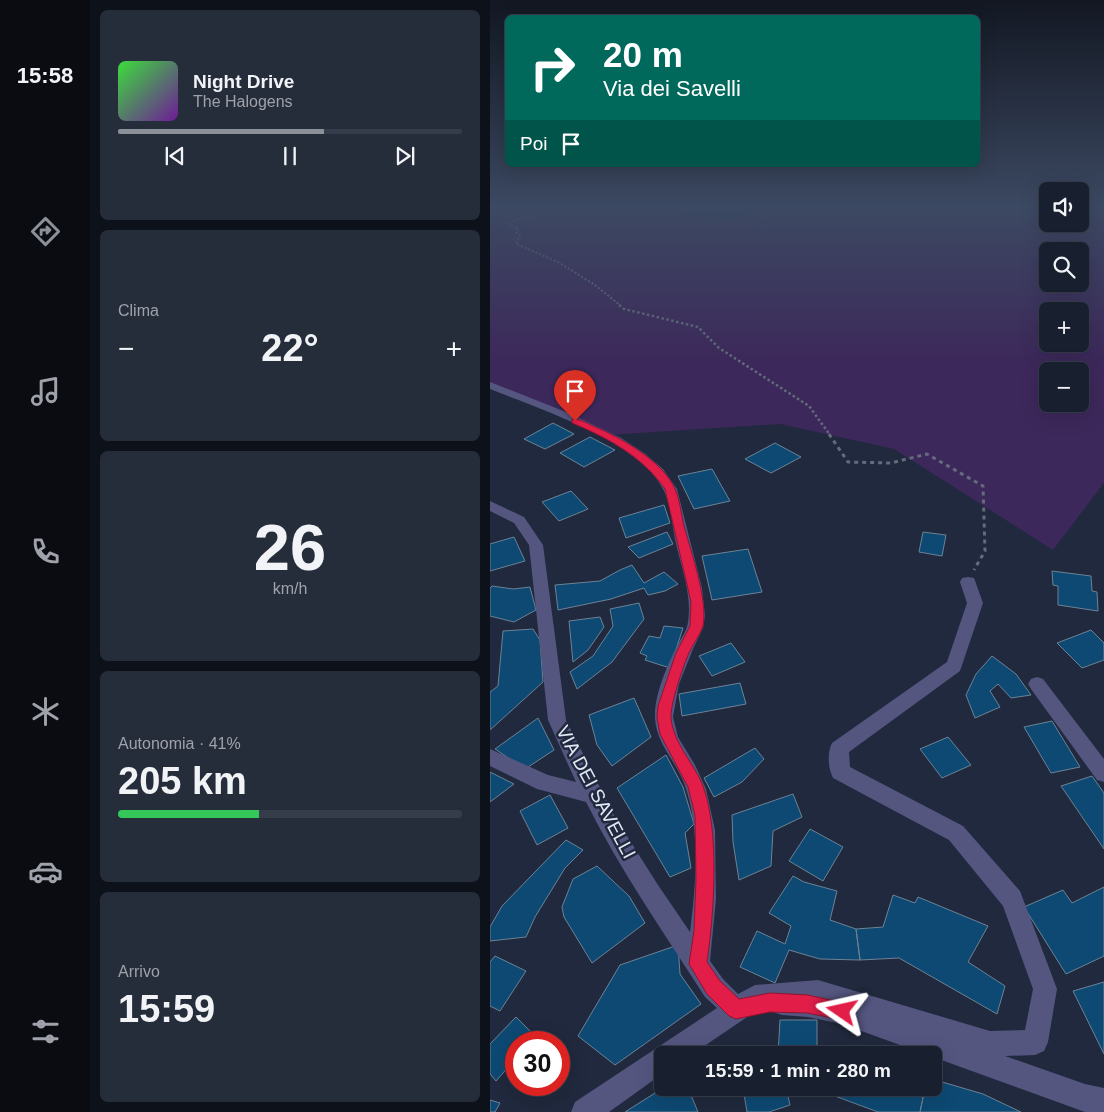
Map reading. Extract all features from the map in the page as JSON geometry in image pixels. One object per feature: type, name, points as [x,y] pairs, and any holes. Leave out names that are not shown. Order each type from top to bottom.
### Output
[{"type":"street","points":[[490,385],[608,435],[643,458],[658,472],[670,489],[697,602],[696,626],[682,653],[665,706],[664,717],[671,742],[695,786],[703,815],[705,880],[703,931],[698,964]]},
{"type":"street","name":"VIA DEI SAVELLI","points":[[490,505],[519,520],[536,545],[557,720],[593,795],[650,893],[714,988],[736,1009]]},
{"type":"street","points":[[681,1046],[755,997],[818,992],[990,1044],[1035,1042],[1044,989],[1012,899],[956,832],[840,772],[839,749],[954,666],[975,603],[968,582]]},
{"type":"street","points":[[1036,684],[1104,774]]},
{"type":"street","points":[[490,757],[544,783],[593,795]]},
{"type":"street","points":[[736,1009],[770,1002],[808,1004],[842,1011],[1085,1098],[1104,1102]]},
{"type":"street","points":[[585,1112],[654,1065]]},
{"type":"path","points":[[549,259],[558,262],[595,285],[624,309],[698,326],[719,348],[809,406],[848,462],[891,463],[927,454],[983,486],[985,551],[968,582]]},
{"type":"shaded area","points":[[490,259],[1039,259],[1039,292],[1089,292],[1089,259],[1104,259],[1104,483],[1053,550],[894,449],[780,424],[608,435],[490,385]]},
{"type":"building","points":[[553,423],[574,434],[545,449],[524,439]]},
{"type":"building","points":[[590,437],[615,450],[584,467],[560,453]]},
{"type":"building","points":[[775,443],[801,457],[771,473],[745,459]]},
{"type":"building","points":[[712,469],[730,501],[694,509],[678,476]]},
{"type":"building","points":[[571,491],[588,509],[559,521],[542,502]]},
{"type":"building","points":[[664,505],[670,523],[626,538],[619,518]]},
{"type":"building","points":[[667,532],[673,544],[639,558],[628,547]]},
{"type":"building","points":[[923,532],[946,535],[942,556],[919,552]]},
{"type":"building","points":[[514,537],[525,561],[490,571],[490,544]]},
{"type":"building","points":[[748,549],[762,592],[712,600],[702,556]]},
{"type":"building","points":[[632,565],[644,583],[664,572],[678,584],[665,591],[648,595],[644,588],[611,599],[558,610],[555,585],[600,581]]},
{"type":"building","points":[[1052,571],[1091,576],[1092,591],[1097,592],[1098,611],[1058,605],[1058,586],[1053,585]]},
{"type":"building","points":[[492,586],[513,589],[530,587],[536,610],[514,622],[490,616],[490,588]]},
{"type":"building","points":[[639,603],[644,619],[612,662],[577,689],[570,672],[593,656],[613,626],[610,609]]},
{"type":"building","points":[[600,617],[604,627],[588,650],[573,662],[569,621]]},
{"type":"building","points":[[664,626],[683,628],[670,668],[645,660],[647,656],[640,653],[649,636],[660,638]]},
{"type":"building","points":[[533,629],[540,640],[543,682],[490,730],[490,692],[498,686],[503,631]]},
{"type":"building","points":[[1091,630],[1104,643],[1104,660],[1082,668],[1057,643]]},
{"type":"building","points":[[731,643],[745,662],[712,676],[699,656]]},
{"type":"building","points":[[992,656],[1016,674],[1031,695],[1011,698],[998,684],[990,691],[1000,707],[975,718],[966,695],[976,674]]},
{"type":"building","points":[[740,683],[746,704],[682,716],[679,694]]},
{"type":"building","points":[[634,698],[651,737],[612,766],[597,745],[589,715]]},
{"type":"building","points":[[538,718],[554,750],[525,769],[495,749]]},
{"type":"building","points":[[1052,721],[1080,767],[1051,773],[1024,727]]},
{"type":"building","points":[[948,737],[971,765],[942,778],[920,749]]},
{"type":"building","points":[[755,748],[764,759],[742,782],[714,797],[704,778]]},
{"type":"building","points":[[666,755],[683,787],[694,824],[685,833],[691,868],[670,877],[617,788]]},
{"type":"building","points":[[490,772],[514,784],[490,802]]},
{"type":"building","points":[[1092,776],[1104,793],[1104,849],[1061,786]]},
{"type":"building","points":[[793,794],[802,817],[773,831],[771,866],[739,880],[733,842],[732,815]]},
{"type":"building","points":[[550,795],[568,828],[537,845],[520,811]]},
{"type":"building","points":[[810,829],[843,847],[823,881],[789,861]]},
{"type":"building","points":[[566,840],[583,850],[565,868],[535,917],[526,937],[490,941],[490,927],[502,906]]},
{"type":"building","points":[[597,866],[629,896],[645,923],[592,963],[564,917],[562,907],[573,879]]},
{"type":"building","points":[[793,876],[804,882],[837,891],[830,920],[856,929],[860,960],[820,959],[789,950],[775,983],[740,967],[757,931],[785,944],[791,926],[769,913]]},
{"type":"building","points":[[1104,887],[1104,956],[1066,974],[1024,907],[1063,890],[1072,903]]},
{"type":"building","points":[[893,895],[915,903],[918,897],[988,926],[968,962],[1005,986],[997,1014],[899,958],[860,960],[856,929],[883,927]]},
{"type":"building","points":[[678,945],[680,974],[701,1004],[615,1065],[578,1036],[620,965]]},
{"type":"building","points":[[495,956],[526,971],[500,1011],[490,1006],[490,962]]},
{"type":"building","points":[[1104,982],[1104,1054],[1073,991]]},
{"type":"building","points":[[516,1017],[530,1031],[505,1031],[505,1071],[496,1081],[490,1074],[490,1044]]},
{"type":"building","points":[[780,1020],[817,1020],[817,1046],[779,1046]]},
{"type":"building","points":[[942,1082],[983,1094],[1021,1112],[920,1112],[923,1096],[942,1096]]},
{"type":"building","points":[[654,1094],[654,1096],[691,1096],[698,1112],[625,1112]]},
{"type":"building","points":[[744,1096],[788,1096],[790,1105],[769,1112],[747,1112]]},
{"type":"building","points":[[835,1096],[923,1096],[920,1112],[878,1112]]},
{"type":"building","points":[[490,1100],[500,1103],[495,1112],[490,1112]]},
{"type":"route","points":[[575,421],[608,435],[643,458],[658,472],[670,489],[697,602],[696,626],[682,653],[665,706],[664,717],[667,734],[695,786],[703,815],[705,880],[703,931],[698,964],[714,988],[736,1009],[770,1002],[808,1004],[842,1011]]}]
